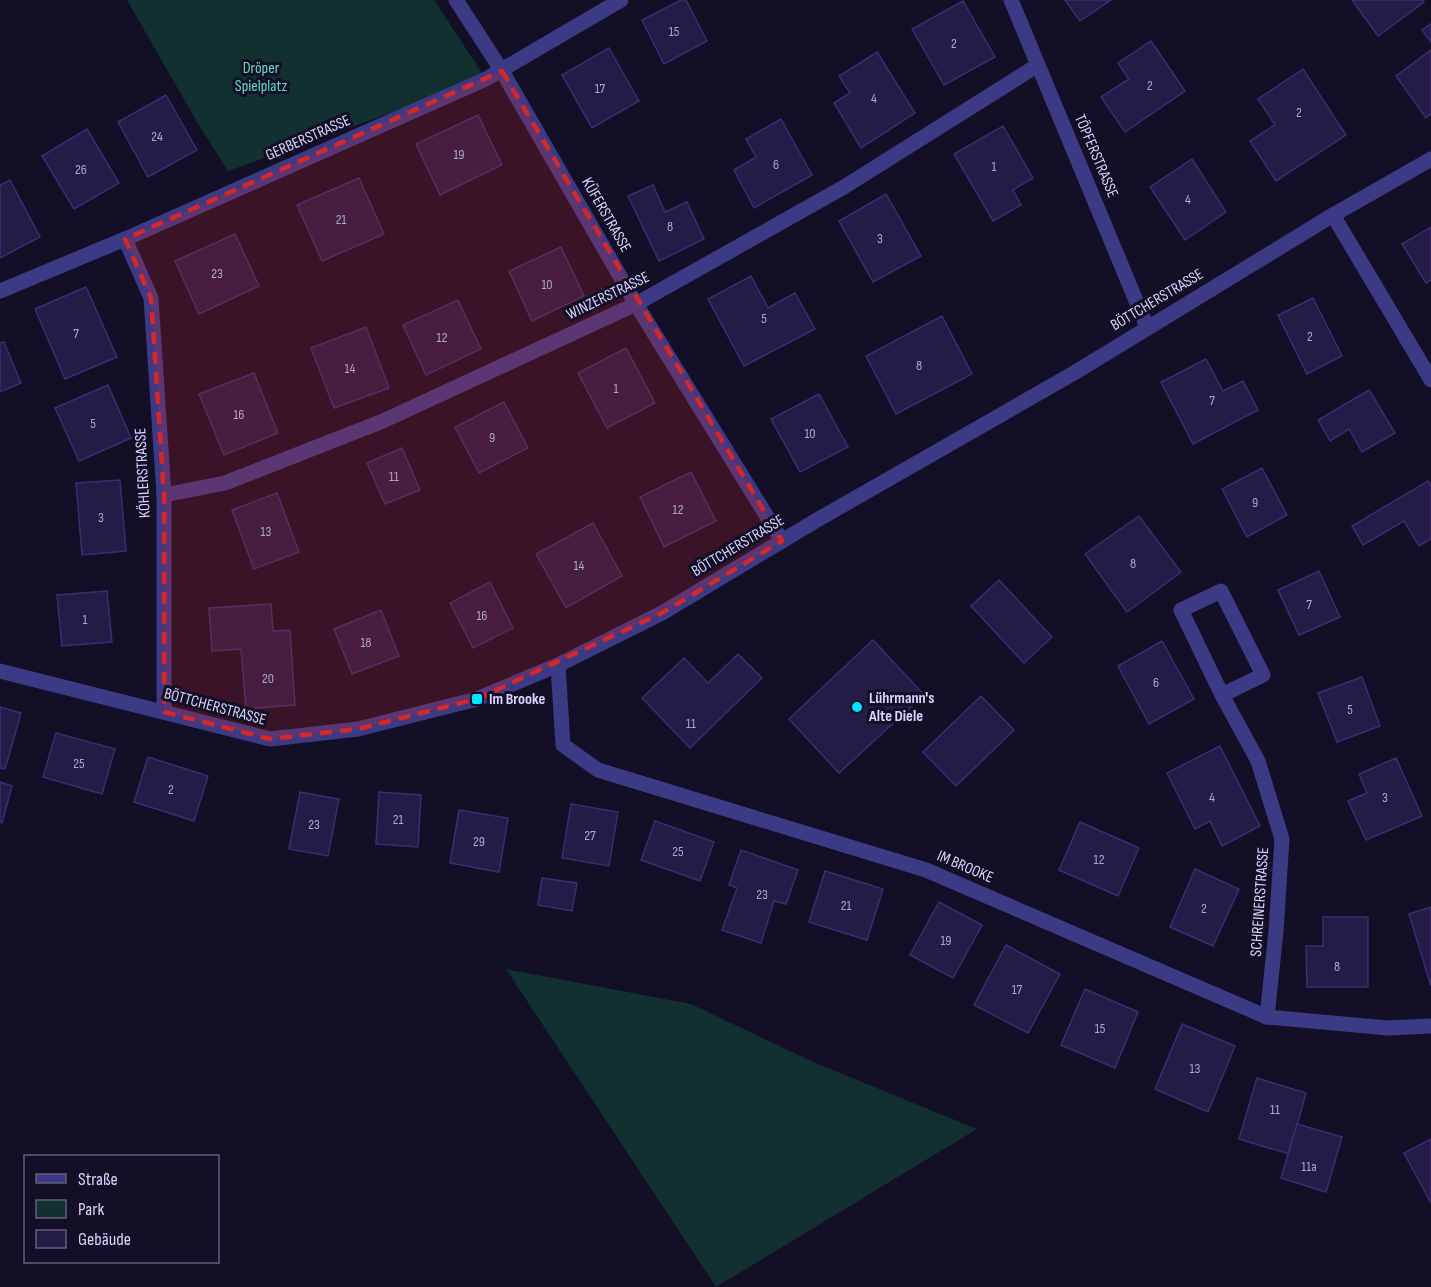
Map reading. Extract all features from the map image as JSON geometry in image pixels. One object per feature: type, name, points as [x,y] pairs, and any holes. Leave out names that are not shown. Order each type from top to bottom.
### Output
[{"type":"street","name":"KÜFERSTRASSE","points":[[456,0],[502,71],[636,304],[782,541]]},
{"type":"street","name":"GERBERSTRASSE","points":[[0,291],[125,239],[502,71],[621,0]]},
{"type":"street","name":"TÖPFERSTRASSE","points":[[1011,0],[1147,327]]},
{"type":"street","name":"WINZERSTRASSE","points":[[164,495],[225,483],[383,421],[636,304],[844,188],[1038,65]]},
{"type":"street","name":"BÖTTCHERSTRASSE","points":[[0,671],[270,739],[358,729],[477,699],[558,665],[662,613],[782,541],[1064,379],[1333,215],[1431,159]]},
{"type":"street","points":[[1333,215],[1431,380]]},
{"type":"street","name":"KÖHLERSTRASSE","points":[[125,239],[152,298],[164,495],[164,712]]},
{"type":"street","name":"SCHREINERSTRASSE","points":[[1222,695],[1263,675],[1221,591],[1181,610],[1222,695],[1258,760],[1282,839],[1267,1017]]},
{"type":"street","name":"IM BROOKE","points":[[558,665],[563,745],[598,770],[926,870],[1267,1017],[1388,1028],[1431,1026]]},
{"type":"highlighted area","points":[[502,71],[782,541],[662,613],[477,699],[358,729],[270,739],[164,712],[164,495],[151,298],[125,239]]},
{"type":"green space","name":"Dröper Spielplatz","points":[[127,0],[434,0],[486,79],[228,171],[194,117]]},
{"type":"green space","points":[[506,969],[691,1004],[813,1062],[977,1129],[716,1287]]},
{"type":"building","points":[[681,0],[686,0],[707,41],[664,64],[642,20]]},
{"type":"building","points":[[1065,0],[1111,0],[1080,21]]},
{"type":"building","points":[[1352,0],[1423,0],[1424,2],[1378,36]]},
{"type":"building","points":[[963,1],[995,57],[944,85],[912,29]]},
{"type":"building","points":[[1431,24],[1431,42],[1422,30]]},
{"type":"building","points":[[1151,41],[1185,91],[1125,132],[1101,97],[1129,79],[1118,63]]},
{"type":"building","points":[[609,48],[639,101],[592,128],[562,75]]},
{"type":"building","points":[[1431,50],[1431,114],[1426,118],[1396,76]]},
{"type":"building","points":[[877,52],[915,113],[861,148],[834,103],[850,93],[839,76]]},
{"type":"building","points":[[1303,69],[1346,135],[1276,181],[1250,141],[1275,125],[1258,99]]},
{"type":"building","points":[[166,95],[197,150],[148,177],[118,122]]},
{"type":"building","points":[[478,115],[502,165],[440,195],[416,144]]},
{"type":"building","points":[[781,119],[812,175],[754,208],[734,170],[756,157],[746,139]]},
{"type":"building","points":[[1003,126],[1033,178],[1013,190],[1021,205],[993,221],[954,154]]},
{"type":"building","points":[[87,129],[119,183],[74,209],[42,156]]},
{"type":"building","points":[[1192,159],[1226,212],[1185,240],[1150,187]]},
{"type":"building","points":[[359,178],[384,234],[322,261],[297,205]]},
{"type":"building","points":[[10,180],[40,237],[0,258],[0,185]]},
{"type":"building","points":[[653,185],[665,212],[687,202],[704,239],[659,261],[628,196]]},
{"type":"building","points":[[886,194],[921,256],[873,282],[839,221]]},
{"type":"building","points":[[1431,227],[1431,280],[1426,283],[1402,244]]},
{"type":"building","points":[[235,234],[259,286],[199,314],[175,261]]},
{"type":"building","points":[[561,247],[584,296],[532,321],[509,271]]},
{"type":"building","points":[[751,276],[768,308],[795,293],[815,329],[744,366],[708,299]]},
{"type":"building","points":[[86,287],[117,357],[65,379],[35,309]]},
{"type":"building","points":[[1313,298],[1342,356],[1307,374],[1278,315]]},
{"type":"building","points":[[458,300],[481,349],[426,375],[403,325]]},
{"type":"building","points":[[942,316],[972,374],[896,414],[866,356]]},
{"type":"building","points":[[366,327],[389,388],[334,408],[311,348]]},
{"type":"building","points":[[4,342],[21,383],[0,392],[0,343]]},
{"type":"building","points":[[626,348],[655,403],[607,428],[578,373]]},
{"type":"building","points":[[1206,359],[1223,391],[1243,381],[1258,410],[1193,444],[1161,382]]},
{"type":"building","points":[[254,373],[278,433],[224,455],[199,394]]},
{"type":"building","points":[[108,385],[131,438],[79,461],[55,408]]},
{"type":"building","points":[[1369,390],[1395,433],[1362,452],[1349,429],[1330,441],[1318,420]]},
{"type":"building","points":[[819,394],[848,447],[800,472],[771,419]]},
{"type":"building","points":[[504,402],[528,448],[479,473],[455,427]]},
{"type":"building","points":[[402,448],[420,490],[385,504],[367,463]]},
{"type":"building","points":[[1262,468],[1287,515],[1247,537],[1222,489]]},
{"type":"building","points":[[691,472],[716,521],[664,547],[640,497]]},
{"type":"building","points":[[120,480],[126,551],[82,555],[76,483]]},
{"type":"building","points":[[1428,481],[1431,486],[1431,539],[1419,546],[1404,521],[1363,545],[1352,526]]},
{"type":"building","points":[[277,493],[299,552],[254,569],[232,510]]},
{"type":"building","points":[[1139,516],[1181,572],[1127,612],[1085,554]]},
{"type":"building","points":[[593,523],[622,576],[566,608],[536,554]]},
{"type":"building","points":[[1319,571],[1340,617],[1299,635],[1278,590]]},
{"type":"building","points":[[999,580],[1052,637],[1024,663],[971,606]]},
{"type":"building","points":[[490,582],[513,628],[473,648],[450,603]]},
{"type":"building","points":[[107,591],[112,642],[62,646],[57,595]]},
{"type":"building","points":[[271,604],[273,631],[290,630],[295,705],[246,709],[241,649],[212,651],[209,608]]},
{"type":"building","points":[[381,610],[399,656],[352,674],[334,629]]},
{"type":"building","name":"Lührmann's Alte Diele","points":[[873,640],[924,695],[839,773],[789,719]]},
{"type":"building","points":[[1162,641],[1194,699],[1149,724],[1118,666]]},
{"type":"building","points":[[738,654],[762,678],[690,748],[642,698],[684,658],[708,683]]},
{"type":"building","points":[[1362,677],[1380,726],[1337,742],[1318,693]]},
{"type":"building","points":[[981,696],[1014,730],[956,786],[923,752]]},
{"type":"building","points":[[0,707],[21,713],[5,769],[0,768]]},
{"type":"building","points":[[56,733],[115,749],[102,794],[43,777]]},
{"type":"building","points":[[1220,746],[1260,826],[1222,846],[1210,821],[1195,829],[1167,773]]},
{"type":"building","points":[[148,757],[208,776],[194,821],[134,802]]},
{"type":"building","points":[[1396,758],[1422,816],[1366,840],[1348,801],[1367,793],[1359,774]]},
{"type":"building","points":[[0,782],[12,786],[2,823],[0,822]]},
{"type":"building","points":[[300,792],[339,799],[328,856],[289,849]]},
{"type":"building","points":[[379,792],[421,795],[418,847],[376,844]]},
{"type":"building","points":[[571,804],[618,812],[609,866],[562,858]]},
{"type":"building","points":[[459,810],[508,818],[499,872],[450,863]]},
{"type":"building","points":[[655,821],[714,842],[700,881],[641,860]]},
{"type":"building","points":[[1080,822],[1139,848],[1118,896],[1059,870]]},
{"type":"building","points":[[741,850],[798,870],[786,904],[774,901],[761,943],[722,930],[737,888],[729,885]]},
{"type":"building","points":[[1195,869],[1239,889],[1213,946],[1170,927]]},
{"type":"building","points":[[825,871],[883,889],[867,940],[809,922]]},
{"type":"building","points":[[542,878],[577,883],[572,911],[538,905]]},
{"type":"building","points":[[939,902],[982,925],[953,978],[910,955]]},
{"type":"building","points":[[1431,907],[1431,986],[1409,914]]},
{"type":"building","points":[[1323,917],[1368,917],[1368,987],[1307,987],[1306,946],[1323,946]]},
{"type":"building","points":[[1006,945],[1060,974],[1028,1033],[974,1005]]},
{"type":"building","points":[[1085,989],[1138,1012],[1115,1068],[1061,1045]]},
{"type":"building","points":[[1182,1024],[1235,1046],[1208,1112],[1155,1089]]},
{"type":"building","points":[[1257,1078],[1306,1093],[1289,1154],[1239,1139]]},
{"type":"building","points":[[1297,1124],[1342,1137],[1326,1192],[1281,1178]]},
{"type":"building","points":[[1431,1139],[1431,1203],[1404,1153]]},
{"type":"place","name":"Im Brooke","points":[[477,699]]},
{"type":"place","name":"Lührmann's Alte Diele","points":[[857,707]]}]
